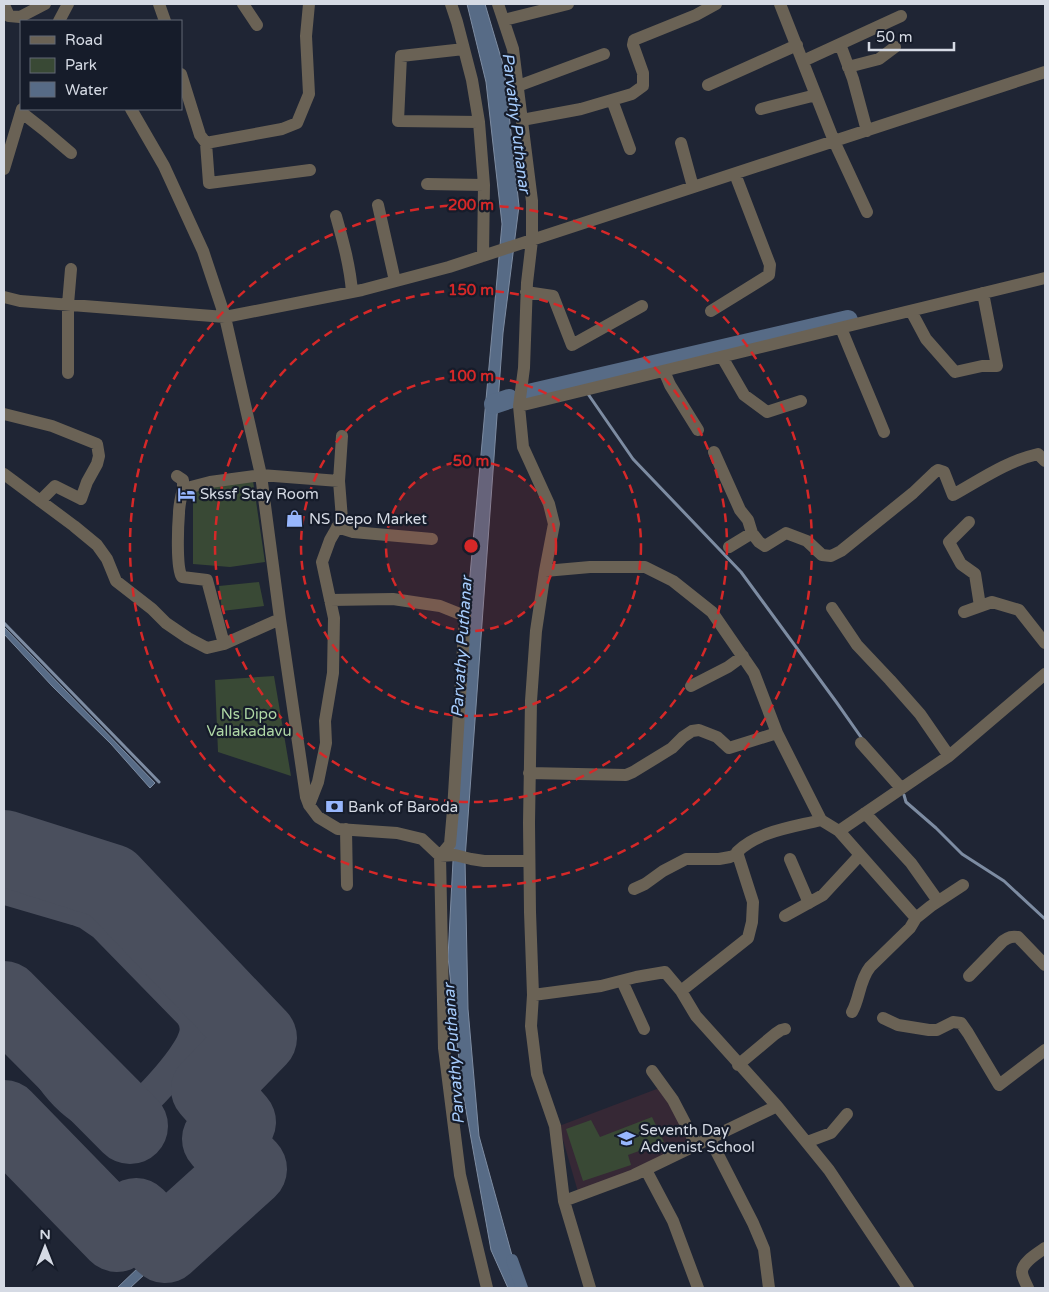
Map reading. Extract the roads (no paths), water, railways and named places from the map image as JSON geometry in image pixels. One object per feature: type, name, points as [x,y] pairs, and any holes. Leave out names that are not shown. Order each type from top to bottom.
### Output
[{"type":"street","points":[[4,5],[9,16],[20,16],[45,4]]},
{"type":"street","points":[[60,20],[68,4]]},
{"type":"street","points":[[158,4],[164,20]]},
{"type":"street","points":[[243,4],[257,25]]},
{"type":"street","points":[[206,143],[282,129],[296,123],[309,94],[306,36],[309,4]]},
{"type":"street","points":[[451,4],[472,80],[479,122],[484,185],[483,256]]},
{"type":"street","points":[[498,4],[513,49],[532,201],[528,241],[524,368],[519,406],[523,447],[550,504],[554,524],[536,631],[531,701],[529,773],[531,1026],[537,1074],[554,1126],[564,1201],[590,1288]]},
{"type":"street","points":[[504,20],[568,4]]},
{"type":"street","points":[[522,120],[581,109],[632,94],[644,86],[633,45],[634,40],[696,15],[716,4]]},
{"type":"street","points":[[780,4],[834,142],[867,212]]},
{"type":"street","points":[[802,61],[901,16]]},
{"type":"street","points":[[840,44],[867,131]]},
{"type":"street","points":[[708,84],[796,45]]},
{"type":"street","points":[[848,67],[878,59],[895,47]]},
{"type":"street","points":[[464,49],[401,56],[398,121],[479,122]]},
{"type":"street","points":[[518,86],[604,54]]},
{"type":"street","points":[[4,297],[20,301],[225,316],[352,292],[449,267],[1045,72]]},
{"type":"street","points":[[182,77],[200,135],[206,143],[210,184],[310,170]]},
{"type":"street","points":[[761,109],[816,95]]},
{"type":"street","points":[[612,100],[630,149]]},
{"type":"street","points":[[132,110],[164,166],[203,251],[225,316],[260,475],[306,797],[309,805],[318,817],[338,829],[397,833],[422,839],[440,856],[455,855],[478,860],[529,861]]},
{"type":"street","points":[[4,169],[21,111],[71,153]]},
{"type":"street","points":[[681,143],[693,188]]},
{"type":"street","points":[[711,312],[769,275],[770,265],[735,174]]},
{"type":"street","points":[[427,184],[484,185]]},
{"type":"street","points":[[378,205],[395,282]]},
{"type":"street","points":[[336,216],[351,273],[352,292]]},
{"type":"street","points":[[68,373],[68,304],[71,269]]},
{"type":"street","points":[[519,406],[1045,278]]},
{"type":"street","points":[[526,292],[553,296],[572,345],[642,306]]},
{"type":"street","points":[[911,311],[926,339],[955,372],[982,366],[997,366],[983,293]]},
{"type":"street","points":[[841,328],[884,432]]},
{"type":"street","points":[[722,357],[744,395],[766,412],[801,401]]},
{"type":"street","points":[[664,371],[670,385],[698,430]]},
{"type":"street","points":[[4,414],[52,426],[96,444],[99,456],[97,464],[87,482],[81,499],[54,486],[40,501]]},
{"type":"street","points":[[309,805],[318,782],[326,743],[325,721],[333,673],[334,618],[322,562],[330,540],[342,519],[339,481],[342,436]]},
{"type":"street","points":[[714,452],[740,510],[748,520],[752,533],[759,542],[765,546],[786,533],[807,541],[822,554],[831,556],[841,551],[906,499],[938,470],[944,472],[953,495],[1025,457],[1038,454],[1045,461]]},
{"type":"street","points":[[4,474],[97,545],[107,559],[116,582],[152,609],[166,623],[207,648],[224,644],[280,619]]},
{"type":"street","points":[[183,489],[210,482],[260,475],[339,481]]},
{"type":"street","points":[[177,476],[183,480],[179,513],[178,546],[180,573],[182,577],[207,580],[224,644]]},
{"type":"street","points":[[969,522],[949,542],[961,564],[975,574],[980,606]]},
{"type":"street","points":[[337,527],[353,532],[432,538]]},
{"type":"street","points":[[729,547],[752,533]]},
{"type":"street","points":[[545,571],[590,567],[645,567],[673,581],[712,612],[754,673],[777,733],[821,820],[839,831],[916,918]]},
{"type":"street","points":[[330,600],[393,599],[440,606],[465,616],[450,844],[440,856],[444,1048],[460,1175],[487,1288]]},
{"type":"street","points":[[964,612],[992,602],[1019,610],[1045,643]]},
{"type":"street","points":[[832,608],[857,645],[920,714],[949,756]]},
{"type":"street","points":[[691,686],[728,667],[743,656]]},
{"type":"street","points":[[839,831],[949,756],[1045,674]]},
{"type":"street","points":[[529,773],[626,775],[672,748],[692,731],[699,730],[717,737],[729,748],[777,733]]},
{"type":"street","points":[[861,743],[901,788]]},
{"type":"street","points":[[865,812],[911,863],[938,901]]},
{"type":"street","points":[[681,991],[748,938],[752,922],[753,902],[737,852],[740,848],[774,831],[821,820]]},
{"type":"street","points":[[346,830],[347,886]]},
{"type":"street","points":[[634,889],[686,859],[719,859],[738,854]]},
{"type":"street","points":[[785,916],[823,894],[860,855]]},
{"type":"street","points":[[790,859],[809,903]]},
{"type":"street","points":[[852,1012],[857,1004],[865,974],[870,967],[910,928],[916,918],[963,885]]},
{"type":"street","points":[[969,976],[1004,941],[1013,937],[1018,938],[1045,965]]},
{"type":"street","points":[[532,995],[601,986],[665,972],[681,991],[696,1016],[738,1065],[777,1106],[834,1177],[908,1288]]},
{"type":"street","points":[[622,981],[644,1029]]},
{"type":"street","points":[[883,1018],[898,1026],[929,1030],[937,1030],[953,1022],[961,1023],[999,1085],[1045,1050]]},
{"type":"street","points":[[738,1065],[775,1034],[786,1029]]},
{"type":"street","points":[[652,1071],[673,1100],[696,1146]]},
{"type":"street","points":[[564,1201],[646,1170],[777,1106]]},
{"type":"street","points":[[807,1142],[831,1133],[847,1114]]},
{"type":"street","points":[[710,1139],[753,1223],[764,1249],[769,1288]]},
{"type":"street","points":[[646,1170],[673,1221],[698,1288]]},
{"type":"street","points":[[1028,1288],[1022,1275],[1024,1265],[1045,1248]]},
{"type":"water","points":[[467,4],[485,4],[504,68],[519,206],[503,333],[465,859],[468,1009],[479,1136],[521,1288],[508,1288],[491,1250],[462,1088],[448,957],[465,630],[502,224],[486,82]]},
{"type":"water","points":[[4,627],[155,783],[150,788],[111,744],[52,686],[4,634]]},
{"type":"water","points":[[140,1266],[146,1273],[130,1288],[117,1288]]},
{"type":"waterway","points":[[524,395],[848,320]]},
{"type":"waterway","points":[[588,394],[633,459],[741,572],[863,740]]},
{"type":"waterway","points":[[494,404],[509,399]]},
{"type":"waterway","points":[[4,623],[159,782]]},
{"type":"waterway","points":[[904,795],[906,802],[962,854],[1004,881],[1045,919]]},
{"type":"waterway","name":"Parvathy Puthanar","points":[[512,1260],[522,1288]]},
{"type":"place","name":"Skssf Stay Room","points":[[186,494]]},
{"type":"place","name":"NS Depo Market","points":[[295,519]]},
{"type":"place","name":"Bank of Baroda","points":[[334,807]]},
{"type":"place","name":"Seventh Day Advenist School","points":[[626,1139]]},
{"type":"park label","name":"Ns Dipo Vallakadavu","points":[[249,722]]}]
